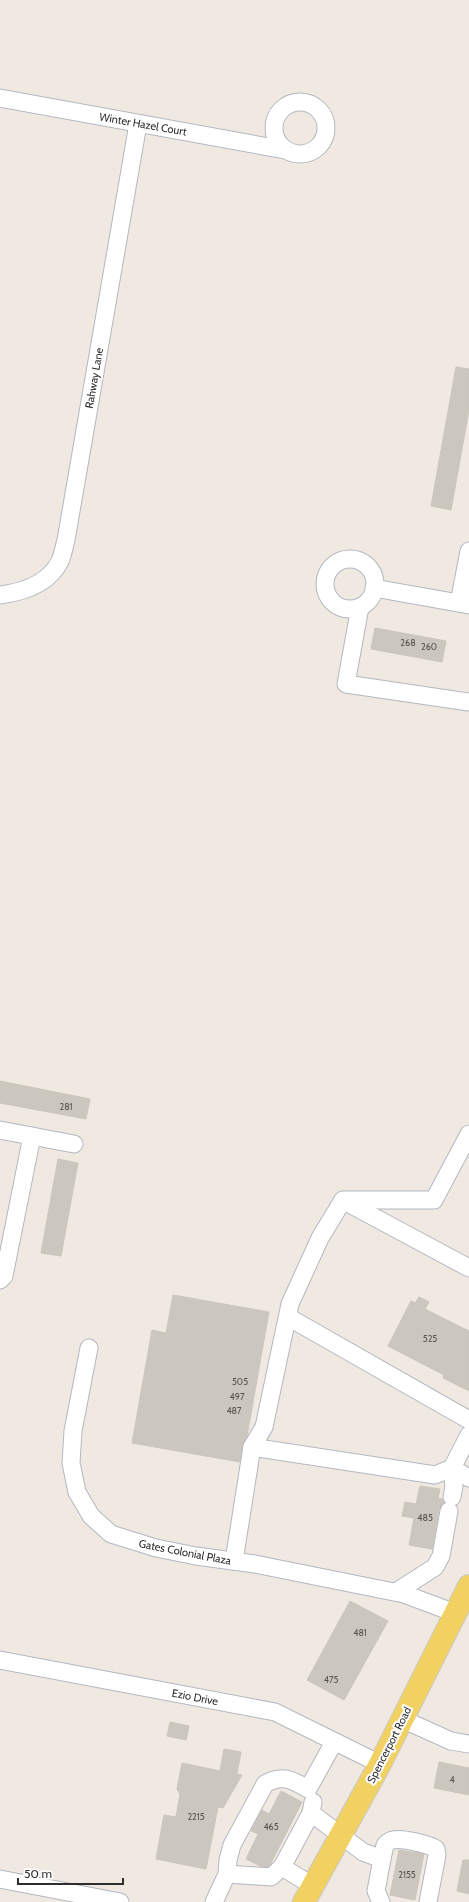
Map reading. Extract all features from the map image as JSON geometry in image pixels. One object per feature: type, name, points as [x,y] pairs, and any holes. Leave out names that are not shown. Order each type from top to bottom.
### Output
[{"type":"main road","name":"Spencerport Road","points":[[308,1894],[380,1764],[469,1586]]},
{"type":"street","name":"Winter Hazel Court","points":[[0,98],[285,150]]},
{"type":"street","name":"Rahway Lane","points":[[0,595],[26,590],[52,574],[60,561],[66,540],[138,124]]},
{"type":"street","points":[[374,588],[464,604],[469,551]]},
{"type":"street","points":[[353,559],[360,562],[371,572],[374,588],[371,596],[360,607],[351,609],[342,608],[329,598],[326,590],[325,582],[331,568],[344,560],[353,559]]},
{"type":"street","points":[[360,607],[346,684],[469,702]]},
{"type":"street","points":[[0,1130],[74,1144]]},
{"type":"street","points":[[343,1200],[434,1200],[469,1134]]},
{"type":"street","points":[[0,1280],[4,1276],[32,1136]]},
{"type":"street","points":[[343,1200],[469,1268]]},
{"type":"street","points":[[234,1561],[252,1447],[264,1427],[290,1304],[320,1238],[343,1200]]},
{"type":"street","points":[[288,1317],[469,1420]]},
{"type":"street","name":"Gates Colonial Plaza","points":[[89,1348],[73,1431],[71,1463],[77,1492],[91,1516],[111,1534],[128,1540],[196,1556],[234,1561],[396,1592],[455,1613]]},
{"type":"street","points":[[396,1592],[435,1567],[441,1556],[454,1486],[452,1468],[469,1435]]},
{"type":"street","points":[[252,1447],[435,1475],[452,1468]]},
{"type":"street","points":[[452,1468],[469,1478]]},
{"type":"street","name":"Ezio Drive","points":[[0,1660],[275,1712],[380,1764]]},
{"type":"street","points":[[402,1719],[451,1741],[469,1744]]},
{"type":"street","points":[[308,1789],[334,1742]]},
{"type":"street","points":[[214,1902],[227,1874],[228,1860],[232,1845],[265,1784],[275,1778],[291,1780],[308,1789],[313,1798],[312,1813],[282,1867],[271,1877],[227,1874]]},
{"type":"street","points":[[312,1813],[364,1852],[382,1859]]},
{"type":"street","points":[[381,1902],[376,1891],[385,1845],[392,1840],[402,1840],[431,1846],[436,1849],[437,1855],[428,1902]]},
{"type":"street","points":[[282,1867],[308,1894]]},
{"type":"street","points":[[0,1879],[47,1895],[120,1902]]},
{"type":"building","points":[[456,367],[469,369],[469,410],[451,510],[431,506]]},
{"type":"building","points":[[375,628],[446,641],[442,662],[371,649]]},
{"type":"building","points":[[0,1081],[90,1099],[86,1119],[0,1103]]},
{"type":"building","points":[[58,1159],[78,1163],[61,1256],[41,1253]]},
{"type":"building","points":[[173,1295],[269,1312],[247,1436],[242,1445],[240,1462],[132,1443],[152,1330],[166,1333]]},
{"type":"building","points":[[419,1297],[429,1302],[425,1309],[469,1331],[469,1391],[443,1378],[444,1375],[388,1346],[411,1301],[415,1303]]},
{"type":"building","points":[[420,1486],[440,1489],[438,1498],[442,1499],[444,1503],[439,1509],[432,1549],[409,1545],[414,1518],[402,1516],[405,1502],[416,1504]]},
{"type":"building","points":[[350,1601],[388,1621],[344,1700],[307,1680]]},
{"type":"building","points":[[170,1722],[189,1726],[186,1740],[167,1736]]},
{"type":"building","points":[[224,1749],[241,1752],[237,1774],[242,1775],[223,1808],[218,1807],[206,1869],[156,1859],[164,1815],[176,1817],[180,1794],[177,1789],[182,1763],[220,1771]]},
{"type":"building","points":[[439,1762],[469,1768],[469,1795],[434,1788]]},
{"type":"building","points":[[281,1791],[302,1802],[270,1865],[267,1867],[260,1866],[246,1859],[258,1834],[251,1831],[262,1810],[269,1814]]},
{"type":"building","points":[[399,1850],[424,1854],[415,1900],[390,1895]]},
{"type":"building","points":[[463,1860],[469,1860],[469,1894],[457,1891]]}]
